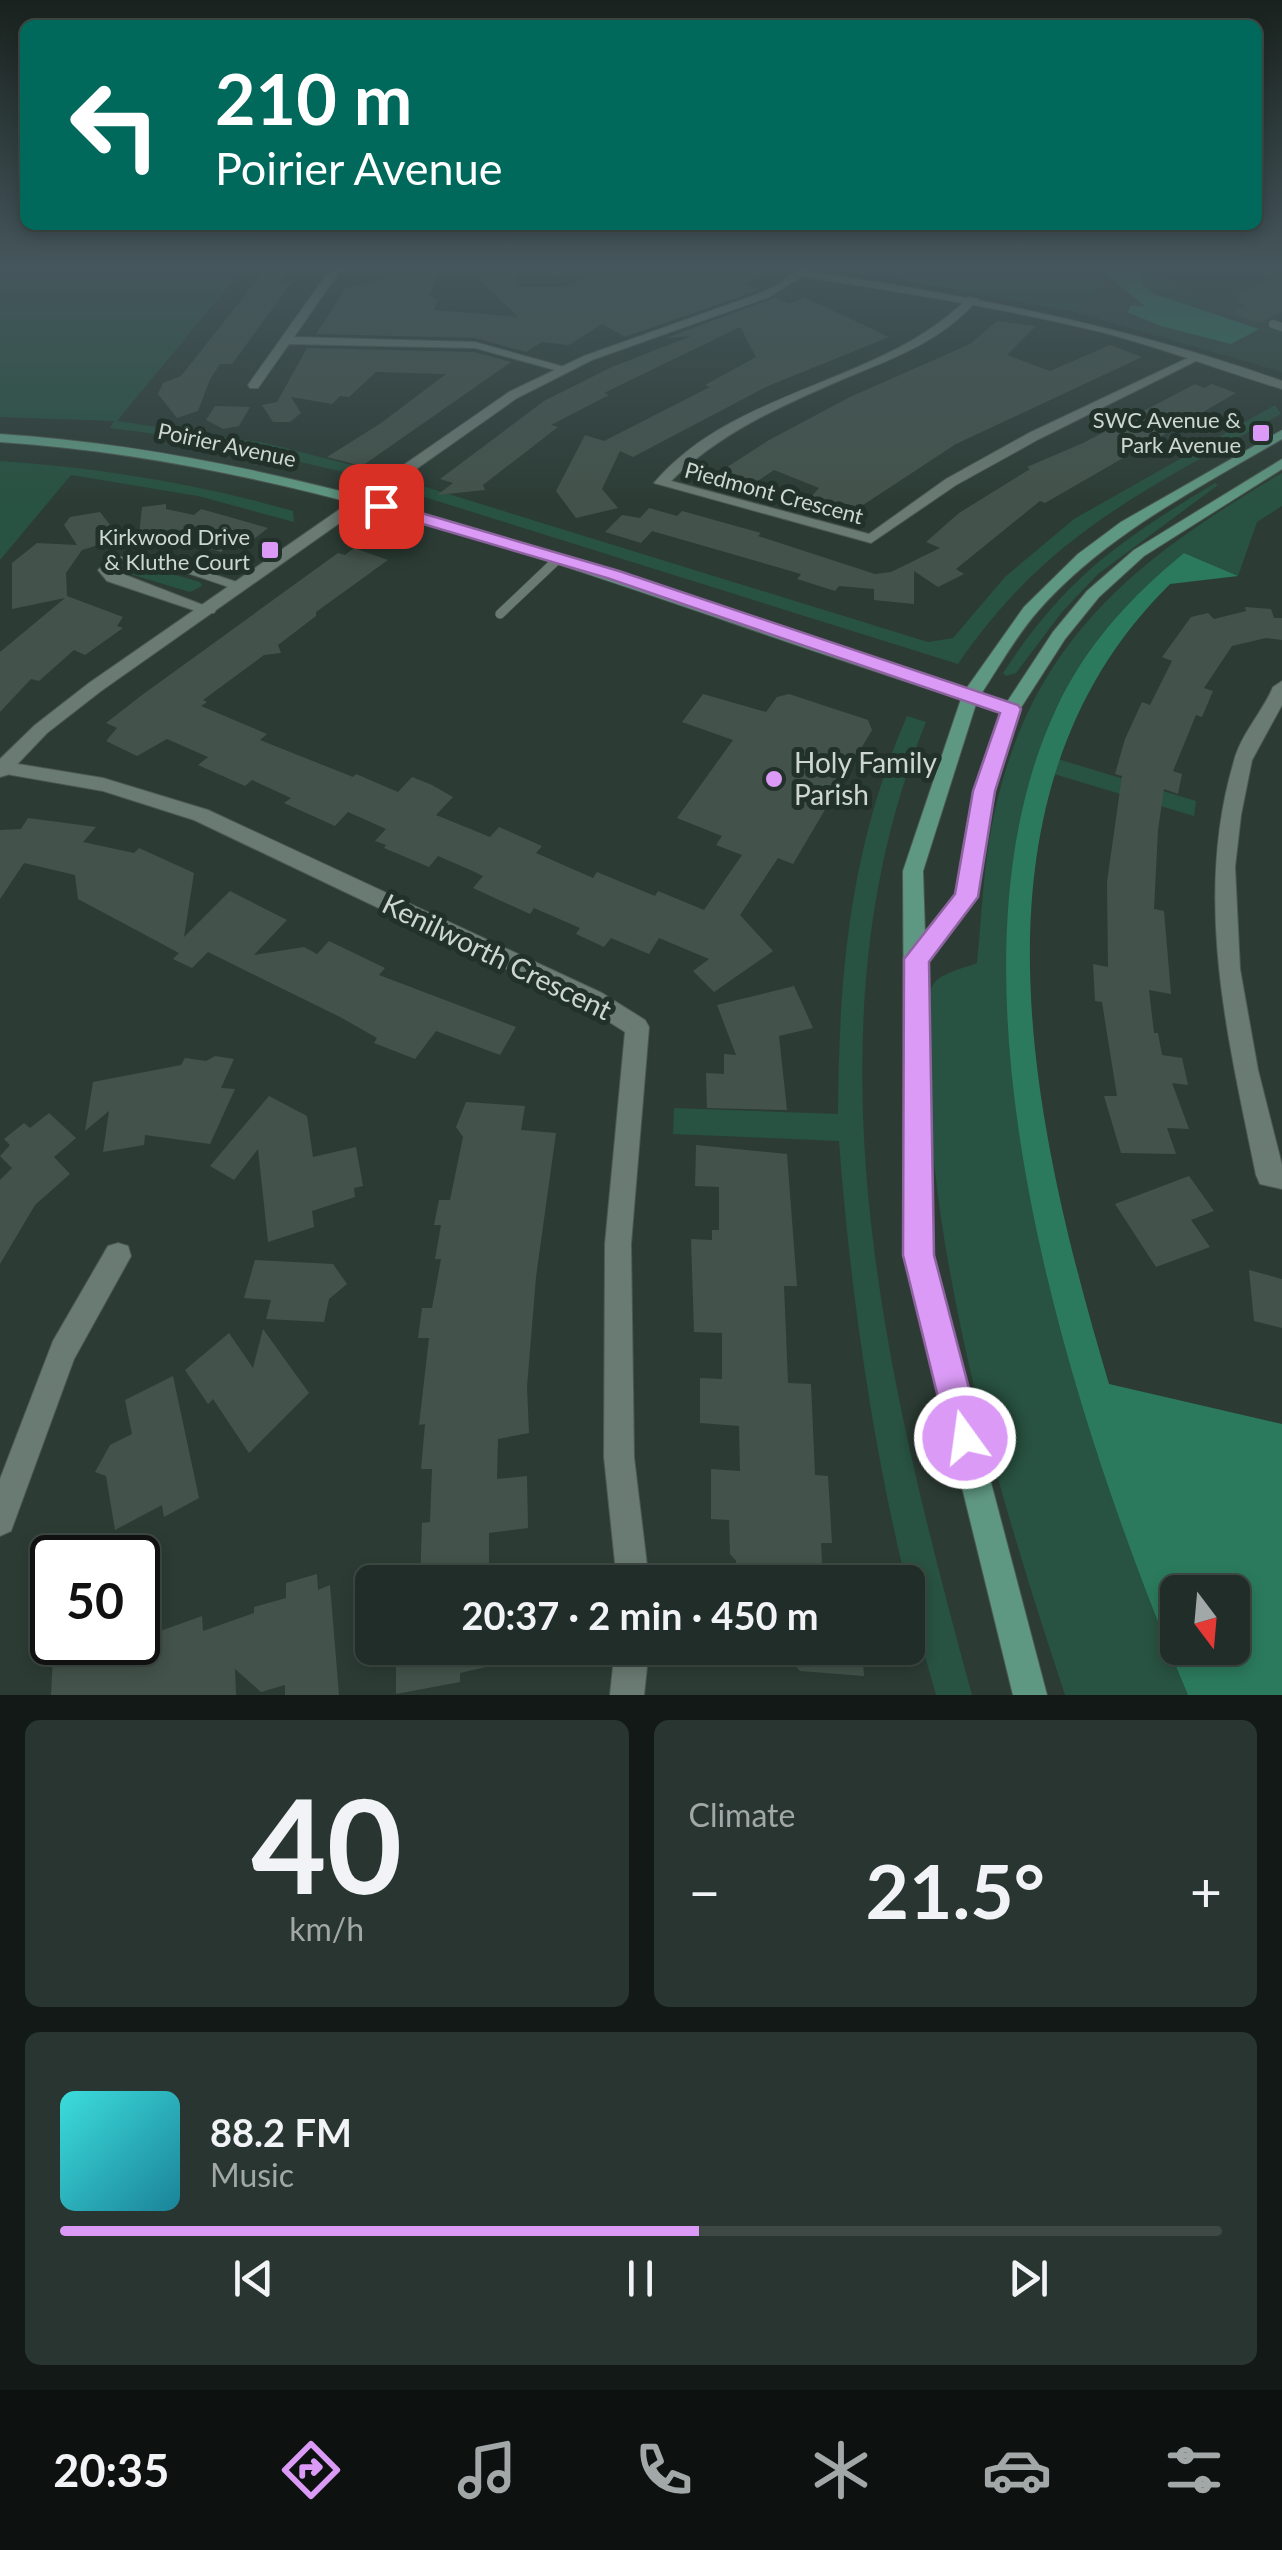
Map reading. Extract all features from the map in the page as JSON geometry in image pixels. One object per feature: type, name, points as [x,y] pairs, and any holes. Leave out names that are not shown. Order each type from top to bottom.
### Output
[{"type":"main road","points":[[1030,1695],[918,1255],[914,870],[970,697],[1030,610],[1083,557],[1139,517],[1282,434]]},
{"type":"main road","name":"Poirier Avenue","points":[[0,438],[106,446],[204,460],[362,501],[559,558],[1011,709]]},
{"type":"main road","points":[[917,959],[966,897],[984,791],[1011,709],[1058,636],[1094,594],[1128,563],[1186,520],[1282,464]]},
{"type":"street","points":[[254,385],[281,345]]},
{"type":"street","points":[[474,345],[562,368]]},
{"type":"street","points":[[1,769],[42,729],[95,687],[513,395],[562,368],[628,345]]},
{"type":"street","name":"Piedmont Crescent","points":[[914,345],[730,432],[676,466],[661,483],[871,539],[952,482],[1034,436],[1196,358]]},
{"type":"street","points":[[1153,345],[1225,363],[1282,385]]},
{"type":"street","points":[[1196,358],[1210,369],[1282,398]]},
{"type":"street","points":[[208,610],[112,578],[106,570],[117,560],[135,558],[241,586]]},
{"type":"street","points":[[1280,698],[1259,723],[1244,754],[1232,799],[1225,832],[1224,920],[1230,1000],[1269,1175],[1282,1177]]},
{"type":"street","name":"Kenilworth Crescent","points":[[1,769],[122,788],[201,815],[594,1000],[637,1027],[618,1244],[620,1457],[631,1565]]},
{"type":"street","points":[[0,1520],[62,1351],[118,1256]]},
{"type":"street","points":[[627,1695],[630,1665]]},
{"type":"lane","points":[[500,614],[559,558]]},
{"type":"shaded area","points":[[1189,345],[1282,345],[1282,372]]},
{"type":"green space","points":[[0,345],[180,345],[117,421],[265,443],[371,470],[348,473],[208,441],[110,428],[114,421],[0,417]]},
{"type":"green space","points":[[1275,405],[1281,414],[1144,492],[1064,547],[1027,580],[958,664],[418,495],[416,484],[928,642],[953,638],[1005,577],[1074,519]]},
{"type":"green space","points":[[0,461],[184,485],[293,511],[294,522],[198,496],[71,475],[0,560]]},
{"type":"green space","points":[[1282,473],[1282,506],[1257,522],[1238,576],[1184,553],[1127,605],[1095,644],[1056,709],[1020,820],[1007,943],[1012,1073],[1032,1206],[1063,1339],[1102,1468],[1160,1625],[1160,1665],[1176,1665],[1188,1695],[1065,1695],[994,1463],[956,1305],[932,1145],[926,1010],[935,982],[977,963],[989,841],[1004,774],[1026,716],[1054,665],[1089,620],[1129,580],[1226,507]]},
{"type":"green space","points":[[1215,483],[1218,485],[1098,574],[1062,612],[1016,673],[1003,673],[1072,586],[1122,543]]},
{"type":"green space","points":[[1184,553],[1238,576],[1170,584],[1102,669],[1059,763],[1036,863],[1030,968],[1038,1074],[1056,1181],[1109,1384],[1282,1424],[1282,1695],[1188,1695],[1176,1665],[1250,1665],[1250,1575],[1160,1575],[1160,1625],[1102,1468],[1063,1339],[1032,1206],[1012,1072],[1006,942],[1020,820],[1056,709],[1095,643],[1128,605]]},
{"type":"green space","points":[[133,563],[200,582],[202,586],[190,592],[120,571],[122,566]]},
{"type":"green space","points":[[907,716],[926,722],[888,841],[868,962],[862,1085],[870,1208],[887,1332],[911,1455],[972,1695],[936,1695],[925,1656],[925,1565],[902,1565],[900,1559],[862,1351],[839,1141],[673,1134],[674,1108],[838,1114],[841,1010],[852,911],[860,862],[888,765]]},
{"type":"green space","points":[[1058,759],[1196,801],[1194,816],[1054,774]]},
{"type":"building","points":[[205,345],[246,345],[232,364],[220,364],[198,411],[177,418],[158,394],[163,383],[181,376]]},
{"type":"building","points":[[501,345],[537,345],[526,352]]},
{"type":"building","points":[[668,345],[703,345],[604,393],[609,395],[551,425],[558,427],[483,485],[485,490],[437,495],[453,483],[440,479],[544,401],[612,367]]},
{"type":"building","points":[[750,345],[869,345],[768,386],[633,457],[620,451],[602,489],[618,508],[576,518],[556,491],[585,435],[604,441],[710,387],[705,385],[756,357]]},
{"type":"building","points":[[968,345],[1017,345],[1007,355],[1050,371],[1110,345],[1142,357],[956,444],[857,509],[839,501],[830,508],[809,499],[819,488],[774,470],[750,486],[725,475],[730,472],[724,469],[769,440],[850,397]]},
{"type":"building","points":[[307,348],[474,352],[511,362],[362,466],[327,457],[381,423],[446,374],[376,372],[349,397],[340,396],[332,404],[291,397],[301,413],[290,422],[273,422],[262,405],[277,402]]},
{"type":"building","points":[[1195,384],[1204,388],[1212,384],[1236,393],[1045,503],[1040,501],[956,569],[964,574],[938,587],[914,571],[914,604],[874,600],[874,589],[839,586],[835,591],[797,579],[801,574],[652,531],[641,543],[605,532],[622,515],[640,518],[649,508],[677,516],[682,511],[761,533],[758,536],[875,574],[891,572],[940,548],[926,542],[959,513],[1030,469],[1027,467],[1083,443]]},
{"type":"building","points":[[215,406],[250,407],[239,426],[223,429],[206,420]]},
{"type":"building","points":[[166,504],[166,509],[194,515],[201,509],[268,528],[244,547],[228,547],[221,552],[149,533],[139,535],[142,507]]},
{"type":"building","points":[[100,512],[120,538],[82,550],[66,573],[67,596],[123,617],[117,626],[123,628],[85,655],[74,650],[39,681],[31,679],[0,712],[0,652],[65,598],[12,609],[12,563],[37,543],[77,545],[64,525],[70,517]]},
{"type":"building","points":[[354,548],[388,560],[278,645],[281,653],[264,655],[203,700],[207,702],[201,706],[267,734],[260,740],[353,777],[356,774],[398,792],[412,777],[432,785],[453,797],[436,815],[490,837],[499,827],[542,846],[536,853],[593,878],[597,872],[655,896],[658,891],[704,910],[742,855],[716,845],[722,836],[677,818],[733,740],[682,722],[703,694],[766,712],[777,697],[789,694],[868,720],[872,730],[793,864],[778,858],[740,915],[773,951],[714,992],[693,971],[709,959],[659,938],[649,954],[611,938],[604,947],[576,934],[580,928],[534,908],[530,914],[473,888],[483,876],[475,872],[438,856],[429,867],[384,848],[386,845],[375,841],[386,829],[348,812],[335,826],[284,803],[291,798],[252,780],[245,786],[198,765],[208,757],[167,739],[137,756],[106,741],[117,728],[106,723],[338,553],[345,555]]},
{"type":"building","points":[[1245,607],[1271,609],[1274,618],[1282,618],[1282,640],[1266,638],[1232,646],[1204,688],[1213,691],[1202,717],[1196,715],[1173,771],[1182,774],[1178,794],[1164,789],[1158,830],[1154,909],[1164,911],[1171,994],[1149,990],[1154,1033],[1158,1033],[1162,1055],[1182,1058],[1188,1085],[1172,1083],[1189,1129],[1167,1128],[1176,1154],[1121,1153],[1104,1096],[1117,1096],[1102,1002],[1095,1001],[1093,964],[1108,967],[1107,882],[1122,776],[1115,774],[1142,702],[1150,705],[1172,661],[1162,657],[1191,617],[1208,613],[1214,619],[1246,611]]},
{"type":"building","points":[[28,818],[96,827],[83,842],[134,853],[139,848],[194,873],[184,937],[230,891],[287,920],[254,955],[304,947],[317,954],[329,941],[385,968],[379,975],[516,1027],[500,1055],[436,1031],[415,1059],[374,1043],[377,1038],[340,1017],[208,952],[192,968],[173,959],[179,953],[78,899],[75,875],[24,863],[0,899],[0,830],[21,829]]},
{"type":"building","points":[[794,986],[813,1028],[779,1036],[787,1110],[707,1108],[706,1073],[724,1074],[724,1054],[736,1055],[717,1005]]},
{"type":"building","points":[[215,1056],[234,1059],[221,1088],[235,1089],[210,1144],[145,1135],[144,1145],[103,1152],[109,1111],[85,1131],[93,1082],[181,1065],[185,1058],[206,1061]]},
{"type":"building","points":[[269,1096],[307,1116],[313,1157],[356,1147],[363,1186],[354,1188],[355,1197],[312,1211],[314,1227],[268,1242],[258,1149],[234,1180],[210,1166]]},
{"type":"building","points":[[466,1102],[525,1106],[521,1130],[556,1133],[536,1277],[527,1387],[529,1433],[498,1439],[497,1479],[527,1476],[528,1528],[489,1533],[489,1565],[421,1565],[422,1523],[430,1522],[432,1469],[421,1469],[425,1424],[419,1425],[429,1338],[418,1338],[422,1308],[432,1308],[441,1259],[435,1259],[441,1225],[434,1225],[439,1200],[450,1200],[463,1137],[456,1127]]},
{"type":"building","points":[[49,1113],[76,1138],[54,1157],[70,1174],[35,1205],[0,1264],[0,1180],[12,1168],[0,1156],[10,1145],[4,1139],[24,1123],[30,1128]]},
{"type":"building","points":[[696,1145],[787,1154],[797,1286],[784,1286],[788,1383],[811,1384],[815,1475],[828,1476],[832,1543],[821,1543],[822,1565],[736,1565],[730,1554],[729,1520],[711,1519],[711,1469],[740,1471],[739,1426],[700,1423],[700,1378],[722,1379],[722,1333],[694,1332],[691,1239],[712,1240],[712,1230],[719,1230],[719,1187],[695,1186]]},
{"type":"building","points":[[1189,1176],[1214,1211],[1191,1220],[1210,1247],[1156,1267],[1115,1204]]},
{"type":"building","points":[[255,1260],[333,1264],[347,1284],[329,1299],[324,1322],[266,1319],[271,1300],[244,1298]]},
{"type":"building","points":[[1249,1270],[1282,1279],[1282,1328],[1254,1321]]},
{"type":"building","points":[[263,1329],[309,1393],[249,1453],[213,1399],[208,1404],[185,1370],[229,1333],[253,1368]]},
{"type":"building","points":[[173,1376],[199,1498],[164,1517],[162,1505],[115,1530],[106,1476],[95,1472],[110,1445],[132,1434],[125,1400]]},
{"type":"building","points":[[317,1574],[318,1590],[330,1585],[339,1695],[285,1695],[285,1685],[261,1692],[235,1669],[236,1695],[51,1695],[52,1665],[160,1665],[160,1631],[202,1616],[203,1631],[254,1613],[254,1607],[286,1598],[286,1583]]},
{"type":"building","points":[[396,1665],[486,1665],[460,1673],[460,1682],[396,1694]]},
{"type":"building","points":[[795,1665],[863,1665],[864,1676],[800,1671]]},
{"type":"place","name":"SWC Avenue & Park Avenue","points":[[1261,433]]},
{"type":"place","name":"Kirkwood Drive & Kluthe Court","points":[[270,550]]},
{"type":"place","name":"Holy Family Parish","points":[[774,779]]},
{"type":"route","points":[[381,506],[613,575],[1011,709],[984,791],[966,897],[917,959],[918,1255],[965,1438]]}]
